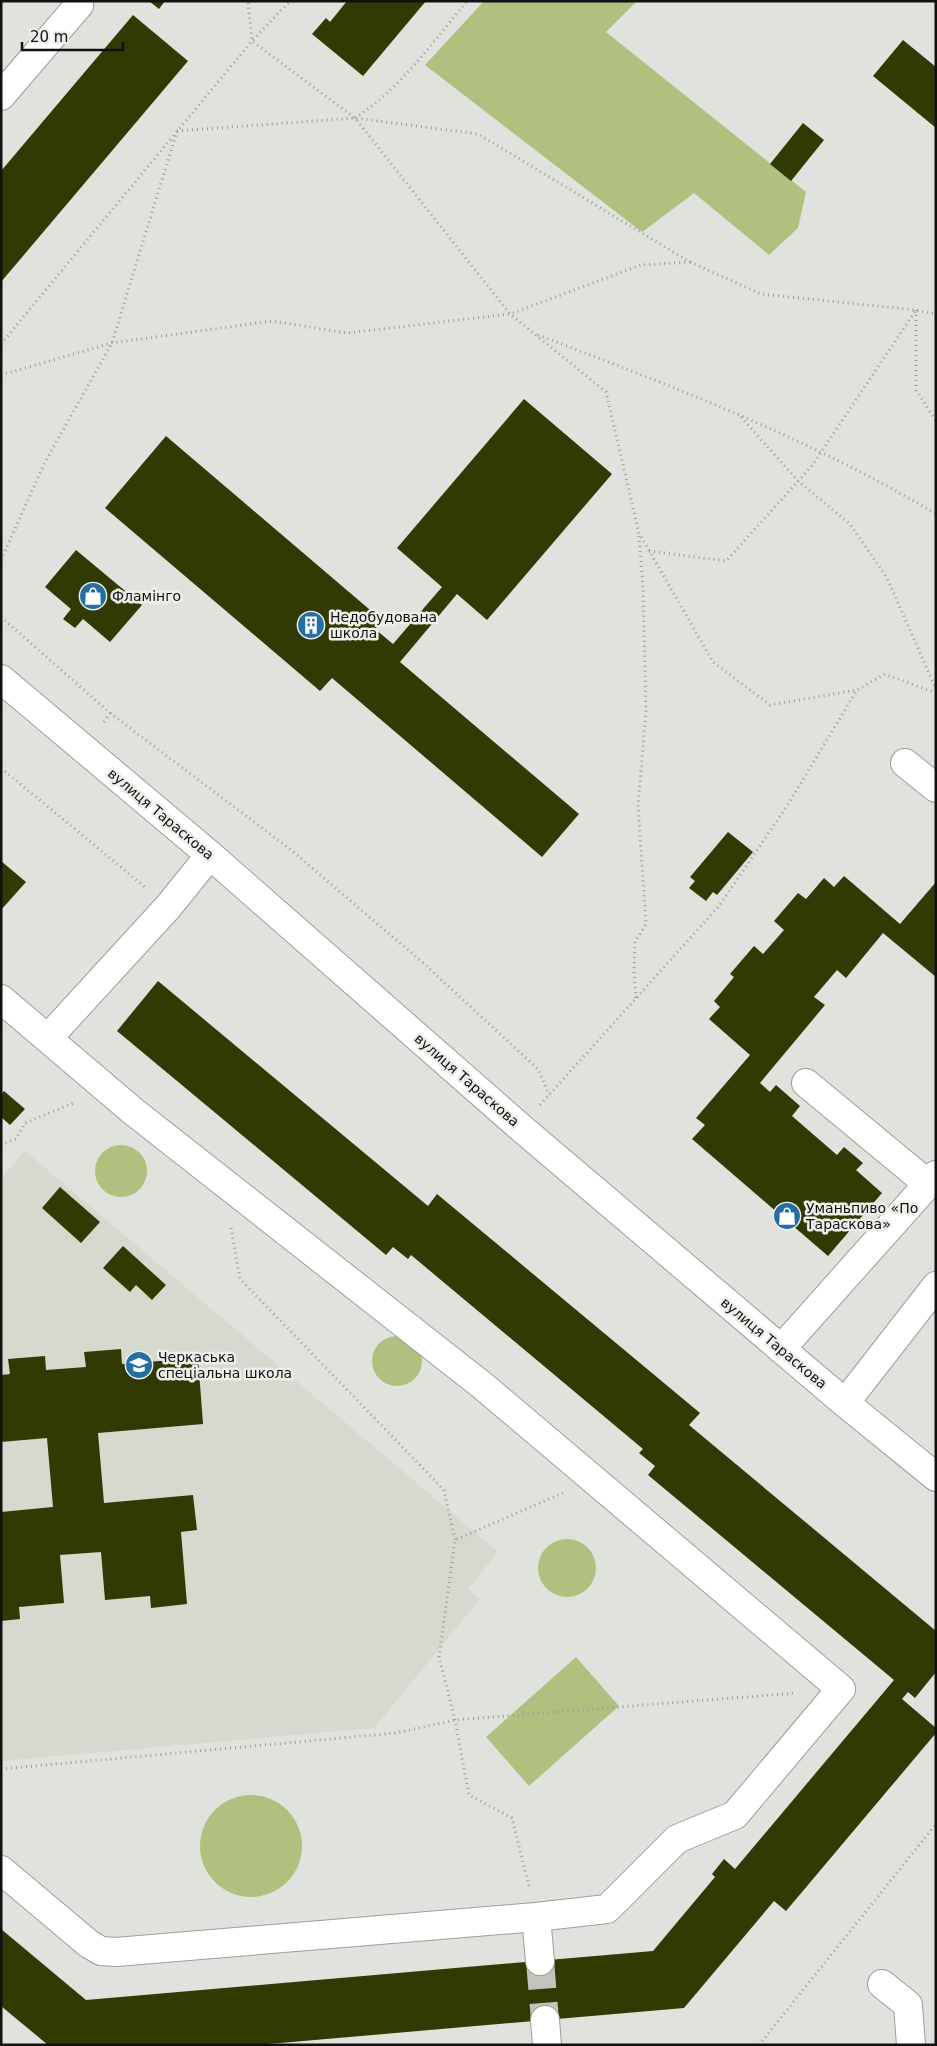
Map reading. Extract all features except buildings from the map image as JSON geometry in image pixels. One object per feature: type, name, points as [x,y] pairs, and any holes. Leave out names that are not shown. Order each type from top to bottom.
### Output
[{"type":"street","points":[[1,96],[79,5]]},
{"type":"street","name":"вулиця Тараскова","points":[[1,679],[210,855],[520,1127],[845,1403],[936,1477]]},
{"type":"street","points":[[905,763],[936,788]]},
{"type":"street","points":[[48,1038],[168,907],[210,855]]},
{"type":"street","points":[[1,999],[107,1090],[483,1386],[841,1689],[735,1815],[677,1839],[607,1909],[116,1952],[101,1951],[89,1944],[1,1870]]},
{"type":"street","points":[[781,1349],[932,1179],[806,1083]]},
{"type":"street","points":[[845,1403],[936,1286]]},
{"type":"street","points":[[536,1916],[540,1961]]},
{"type":"street","points":[[882,1984],[908,2005],[911,2045]]},
{"type":"path","points":[[248,1],[252,41],[355,118],[510,314],[606,392],[639,533],[643,587],[646,712],[638,805],[646,924],[635,942],[634,972],[636,999]]},
{"type":"path","points":[[1,344],[252,41],[290,1]]},
{"type":"path","points":[[355,118],[378,103],[397,85],[467,1]]},
{"type":"path","points":[[177,131],[355,118],[478,134],[690,262],[761,294],[916,310],[936,314]]},
{"type":"path","points":[[1,560],[45,462],[112,343],[177,131]]},
{"type":"path","points":[[1,375],[112,343],[272,321],[347,333],[510,314],[641,265],[690,262]]},
{"type":"path","points":[[916,310],[916,390],[936,421]]},
{"type":"path","points":[[650,551],[726,561],[798,481],[820,453],[916,310]]},
{"type":"path","points":[[535,334],[740,416],[885,483],[936,514]]},
{"type":"path","points":[[740,416],[765,447],[798,481],[850,524],[887,578],[936,689]]},
{"type":"path","points":[[639,533],[714,662],[770,705],[857,690],[884,674],[936,693]]},
{"type":"path","points":[[1,616],[110,713],[290,849],[421,961],[538,1069],[549,1095]]},
{"type":"path","points":[[520,1127],[719,906],[787,806],[857,690]]},
{"type":"path","points":[[104,722],[110,713]]},
{"type":"path","points":[[1,768],[168,907]]},
{"type":"path","points":[[1,1145],[16,1139],[25,1123],[107,1090]]},
{"type":"path","points":[[223,1183],[240,1279],[444,1490],[455,1540],[439,1658],[455,1720],[469,1795],[512,1818],[536,1916]]},
{"type":"path","points":[[455,1540],[594,1480]]},
{"type":"path","points":[[1,1769],[396,1733],[455,1720],[841,1689]]},
{"type":"path","points":[[759,2045],[936,1824]]},
{"type":"shaded area","name":"Черкаська спеціальна школа","points":[[25,1151],[498,1552],[468,1589],[480,1599],[374,1728],[1,1761],[1,1178]]},
{"type":"green space","points":[[484,1],[637,1],[606,32],[806,192],[798,228],[769,255],[694,193],[642,232],[425,65]]},
{"type":"green space","points":[[121,1145],[131,1147],[139,1153],[145,1161],[147,1171],[145,1181],[139,1189],[131,1195],[121,1197],[111,1195],[103,1189],[97,1181],[95,1171],[97,1161],[103,1153],[111,1147]]},
{"type":"green space","points":[[397,1336],[415,1343],[422,1361],[415,1379],[397,1386],[379,1379],[372,1361],[379,1343]]},
{"type":"green space","points":[[561,1539],[573,1539],[588,1547],[596,1562],[596,1574],[588,1589],[573,1597],[561,1597],[546,1589],[538,1574],[538,1562],[546,1547]]},
{"type":"green space","points":[[576,1657],[619,1706],[529,1786],[486,1737]]},
{"type":"green space","points":[[251,1795],[261,1796],[280,1803],[294,1817],[301,1836],[301,1856],[294,1875],[280,1889],[261,1896],[251,1897],[241,1896],[222,1889],[208,1875],[201,1856],[200,1846],[201,1836],[208,1817],[222,1803],[241,1796]]},
{"type":"tunnel","points":[[540,1961],[545,2020]]},
{"type":"place","name":"Фламінго","points":[[93,596]]},
{"type":"place","name":"Недобудована школа","points":[[311,625]]},
{"type":"place","name":"Уманьпиво «По Тараскова»","points":[[787,1216]]},
{"type":"place","name":"Черкаська спеціальна школа","points":[[139,1365]]}]
